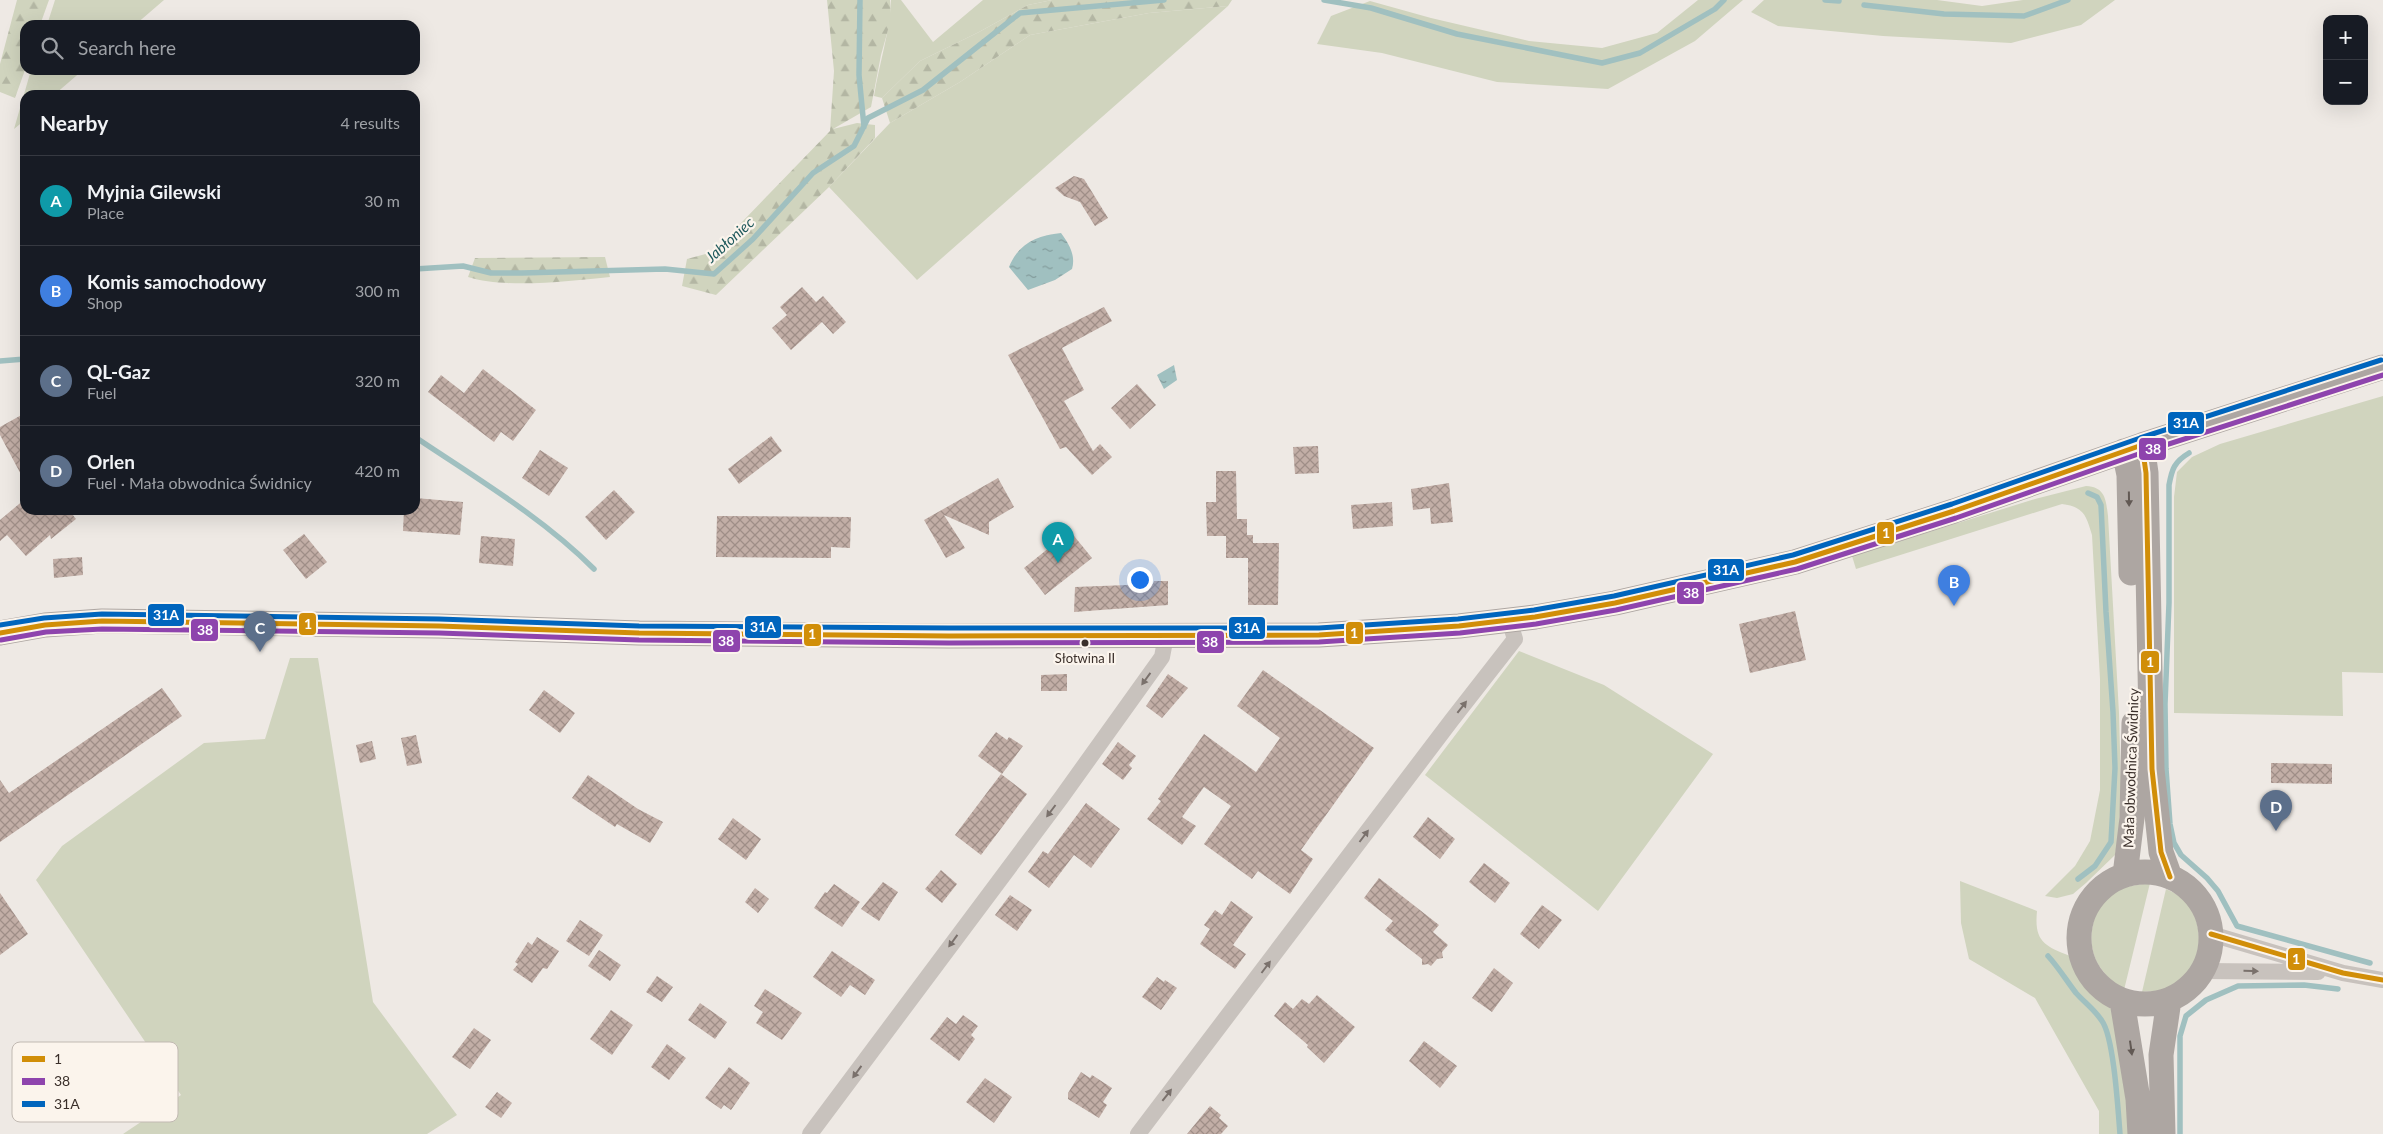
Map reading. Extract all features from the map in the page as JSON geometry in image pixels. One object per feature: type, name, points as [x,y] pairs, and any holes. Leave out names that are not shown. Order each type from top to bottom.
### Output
[{"type":"main road","points":[[0,633],[45,625],[102,621],[439,626],[639,633],[1166,636],[1319,635],[1403,631],[1512,630],[1615,603],[1786,564],[1954,511],[2133,448],[2383,367]]},
{"type":"main road","name":"Mała obwodnica Świdnicy","points":[[2125,875],[2132,818],[2134,736],[2129,475],[2133,448]]},
{"type":"main road","name":"Mała obwodnica Świdnicy","points":[[2133,448],[2146,473],[2152,769],[2161,852],[2170,877]]},
{"type":"main road","points":[[2152,872],[2170,877],[2194,894],[2203,906],[2211,934],[2210,953],[2202,971],[2182,993],[2169,1000],[2146,1004],[2122,1000],[2110,995],[2090,977],[2080,952],[2078,934],[2082,916],[2095,894],[2109,882],[2125,875],[2152,872]]},
{"type":"main road","points":[[2122,1000],[2138,1099],[2140,1134]]},
{"type":"main road","points":[[2163,1134],[2161,1055],[2169,1000]]},
{"type":"street","points":[[1138,1134],[1451,721],[1512,630]]},
{"type":"street","points":[[810,1134],[1061,798],[1162,657],[1166,636]]},
{"type":"street","points":[[2211,934],[2343,973],[2383,980]]},
{"type":"street","points":[[2202,971],[2343,973]]},
{"type":"green space","points":[[17,0],[49,0],[42,20],[20,20],[20,75],[23,75],[15,98],[0,92],[0,64]]},
{"type":"green space","points":[[55,0],[164,0],[141,20],[49,20]]},
{"type":"green space","points":[[827,0],[890,0],[891,19],[881,55],[871,107],[833,129],[857,123],[875,125],[875,138],[829,187],[716,295],[682,286],[687,259],[713,252],[830,131],[834,71]]},
{"type":"green space","points":[[891,0],[901,0],[933,42],[983,0],[1052,0],[1028,5],[920,61],[882,98],[874,96]]},
{"type":"green space","points":[[1052,0],[1232,0],[1228,6],[1149,13],[1030,35],[960,82],[890,123],[882,98],[920,61],[1028,5]]},
{"type":"green space","points":[[1698,0],[1743,0],[1695,41],[1608,89],[1497,82],[1382,53],[1317,44],[1331,16],[1370,1],[1431,18],[1529,41],[1602,48],[1657,33]]},
{"type":"green space","points":[[1764,0],[1937,0],[1982,6],[2023,0],[2115,0],[2081,25],[2011,43],[1883,36],[1778,26],[1751,12]]},
{"type":"green space","points":[[1228,6],[917,280],[829,187],[890,123],[960,82],[1030,35],[1149,13]]},
{"type":"green space","points":[[30,75],[77,75],[60,90],[25,90]]},
{"type":"green space","points":[[20,108],[20,124],[14,129]]},
{"type":"green space","points":[[605,257],[610,277],[558,282],[500,283],[468,277],[475,258]]},
{"type":"green space","points":[[2383,396],[2383,673],[2342,672],[2343,716],[2174,713],[2174,497],[2177,472],[2192,457],[2220,444]]},
{"type":"green space","points":[[2086,486],[2101,491],[2105,499],[2108,516],[2119,713],[2121,786],[2119,835],[2115,855],[2073,894],[2057,898],[2045,896],[2075,866],[2090,841],[2100,790],[2100,679],[2092,535],[2086,517],[2075,507],[2062,504],[1856,569],[1852,556],[2035,499]]},
{"type":"green space","points":[[1519,651],[1604,685],[1713,754],[1598,911],[1425,775]]},
{"type":"green space","points":[[290,658],[318,658],[373,1002],[457,1115],[427,1134],[123,1134],[141,1122],[178,1122],[178,1097],[181,1095],[178,1091],[178,1042],[145,1042],[36,880],[62,846],[204,743],[265,739]]},
{"type":"green space","points":[[1960,881],[2037,911],[2036,921],[2039,936],[2053,949],[2070,956],[2077,973],[2087,987],[2115,1012],[2133,1134],[2099,1134],[2099,1111],[2035,998],[1969,959],[1961,923]]},
{"type":"green space","points":[[2150,883],[2124,990],[2106,975],[2096,960],[2091,939],[2094,921],[2101,905],[2113,893],[2126,887]]},
{"type":"green space","points":[[2166,889],[2184,900],[2193,913],[2199,938],[2198,951],[2194,963],[2187,974],[2177,983],[2163,991],[2142,992]]},
{"type":"water","points":[[1061,233],[1072,254],[1072,269],[1055,280],[1028,290],[1009,267],[1013,259],[1023,246],[1029,242],[1044,236]]},
{"type":"water","points":[[1174,365],[1177,380],[1164,389],[1157,375]]},
{"type":"building","points":[[1074,176],[1084,179],[1108,218],[1095,226],[1080,202],[1064,196],[1055,188]]},
{"type":"building","points":[[802,287],[816,302],[823,296],[846,322],[833,334],[822,322],[791,350],[772,328],[787,315],[780,307]]},
{"type":"building","points":[[1104,307],[1112,321],[1062,348],[1084,390],[1064,401],[1093,451],[1100,444],[1112,457],[1092,475],[1066,447],[1060,449],[1008,355]]},
{"type":"building","points":[[483,369],[536,410],[513,441],[501,432],[494,442],[428,392],[441,375],[464,393]]},
{"type":"building","points":[[1137,384],[1156,405],[1130,429],[1111,408]]},
{"type":"building","points":[[20,416],[20,473],[0,435],[0,427]]},
{"type":"building","points":[[771,436],[782,451],[739,484],[728,469]]},
{"type":"building","points":[[1318,446],[1319,473],[1295,474],[1293,447]]},
{"type":"building","points":[[540,450],[568,468],[549,496],[522,478]]},
{"type":"building","points":[[1216,471],[1236,471],[1237,519],[1247,519],[1247,535],[1253,535],[1253,543],[1279,543],[1278,605],[1248,605],[1248,558],[1226,558],[1226,536],[1207,536],[1206,502],[1216,502]]},
{"type":"building","points":[[998,478],[1014,507],[989,522],[989,535],[944,515],[965,548],[946,558],[924,520]]},
{"type":"building","points":[[1449,483],[1453,522],[1431,524],[1430,508],[1413,510],[1411,489]]},
{"type":"building","points":[[614,490],[635,512],[606,540],[585,517]]},
{"type":"building","points":[[420,498],[463,502],[460,535],[403,531],[404,515],[420,515]]},
{"type":"building","points":[[1392,502],[1393,526],[1353,529],[1351,505]]},
{"type":"building","points":[[20,503],[20,515],[73,515],[76,519],[51,539],[50,535],[26,556],[7,535],[0,541],[0,520]]},
{"type":"building","points":[[717,516],[851,517],[850,548],[831,547],[831,558],[716,557]]},
{"type":"building","points":[[1070,531],[1092,558],[1045,595],[1024,568]]},
{"type":"building","points":[[304,534],[327,562],[306,579],[283,550]]},
{"type":"building","points":[[481,536],[515,539],[513,566],[479,563]]},
{"type":"building","points":[[82,557],[83,575],[54,578],[53,559]]},
{"type":"building","points":[[1154,581],[1168,581],[1168,605],[1074,612],[1075,587],[1153,584]]},
{"type":"building","points":[[1795,611],[1806,660],[1750,673],[1739,624]]},
{"type":"building","points":[[1263,670],[1374,748],[1301,850],[1313,859],[1290,894],[1258,871],[1252,879],[1204,844],[1231,806],[1204,787],[1182,817],[1196,826],[1182,845],[1147,819],[1161,801],[1158,799],[1204,734],[1256,772],[1280,738],[1237,706]]},
{"type":"building","points":[[1067,674],[1067,691],[1041,691],[1041,675]]},
{"type":"building","points":[[1168,674],[1188,688],[1162,718],[1146,706]]},
{"type":"building","points":[[162,688],[182,716],[0,842],[0,780],[9,793]]},
{"type":"building","points":[[544,690],[575,713],[560,733],[529,710]]},
{"type":"building","points":[[996,732],[1007,740],[1009,737],[1023,746],[1002,774],[978,756]]},
{"type":"building","points":[[416,735],[422,763],[407,766],[401,738]]},
{"type":"building","points":[[372,741],[376,759],[360,763],[356,745]]},
{"type":"building","points":[[1118,742],[1136,756],[1129,765],[1132,768],[1123,780],[1102,764]]},
{"type":"building","points":[[2271,763],[2332,764],[2332,784],[2271,783]]},
{"type":"building","points":[[1001,774],[1027,794],[981,855],[955,835]]},
{"type":"building","points":[[588,775],[638,809],[663,822],[650,843],[617,824],[615,827],[572,798]]},
{"type":"building","points":[[1086,803],[1120,829],[1091,868],[1074,855],[1049,888],[1028,872],[1043,851],[1048,854]]},
{"type":"building","points":[[1428,817],[1455,839],[1440,859],[1413,837]]},
{"type":"building","points":[[733,818],[761,839],[746,860],[718,839]]},
{"type":"building","points":[[1484,863],[1510,883],[1495,903],[1469,882]]},
{"type":"building","points":[[941,870],[957,884],[942,903],[925,889]]},
{"type":"building","points":[[1379,878],[1439,925],[1433,932],[1448,945],[1442,952],[1443,958],[1437,959],[1431,966],[1428,964],[1422,965],[1422,959],[1385,930],[1393,921],[1364,898]]},
{"type":"building","points":[[883,882],[898,892],[879,921],[861,909]]},
{"type":"building","points":[[834,884],[860,902],[842,927],[814,908],[825,892],[827,893]]},
{"type":"building","points":[[755,888],[769,899],[758,913],[745,902]]},
{"type":"building","points":[[0,893],[28,934],[0,955]]},
{"type":"building","points":[[1010,895],[1032,910],[1017,931],[995,915]]},
{"type":"building","points":[[1231,901],[1253,917],[1233,945],[1246,954],[1235,969],[1200,944],[1210,929],[1204,925],[1215,910],[1222,915]]},
{"type":"building","points":[[1542,905],[1562,920],[1539,949],[1520,934]]},
{"type":"building","points":[[580,920],[603,935],[589,956],[566,941]]},
{"type":"building","points":[[537,937],[559,951],[547,969],[543,968],[532,983],[513,970],[518,964],[515,962],[528,942],[532,945]]},
{"type":"building","points":[[599,950],[621,965],[610,981],[588,966]]},
{"type":"building","points":[[832,951],[875,980],[865,995],[850,985],[841,997],[813,977]]},
{"type":"building","points":[[1494,968],[1513,983],[1492,1012],[1472,998]]},
{"type":"building","points":[[657,976],[673,987],[662,1002],[646,992]]},
{"type":"building","points":[[1157,977],[1177,988],[1161,1010],[1142,997]]},
{"type":"building","points":[[765,989],[802,1013],[782,1040],[756,1023],[763,1012],[754,1006]]},
{"type":"building","points":[[1317,995],[1355,1027],[1324,1063],[1307,1047],[1308,1045],[1274,1016],[1285,1002],[1293,1009],[1302,999],[1309,1004]]},
{"type":"building","points":[[700,1003],[727,1022],[715,1039],[688,1020]]},
{"type":"building","points":[[611,1010],[633,1025],[612,1055],[590,1039]]},
{"type":"building","points":[[963,1015],[978,1026],[971,1035],[975,1039],[959,1061],[930,1039],[947,1017],[956,1024]]},
{"type":"building","points":[[474,1028],[491,1040],[470,1069],[452,1057]]},
{"type":"building","points":[[1424,1041],[1457,1066],[1440,1088],[1409,1061]]},
{"type":"building","points":[[667,1044],[686,1058],[669,1080],[651,1067]]},
{"type":"building","points":[[729,1067],[750,1083],[731,1110],[724,1105],[721,1109],[705,1098]]},
{"type":"building","points":[[1081,1072],[1090,1078],[1092,1075],[1112,1088],[1103,1102],[1107,1105],[1099,1118],[1068,1099],[1068,1093]]},
{"type":"building","points":[[985,1078],[1012,1097],[994,1123],[966,1102]]},
{"type":"building","points":[[497,1092],[512,1103],[501,1118],[485,1107]]},
{"type":"building","points":[[1210,1106],[1221,1115],[1219,1118],[1228,1126],[1221,1134],[1187,1134]]},
{"type":"waterway","name":"Jabłoniec","points":[[860,0],[859,75],[864,127]]},
{"type":"waterway","name":"Jabłoniec","points":[[420,269],[463,266],[491,273],[665,269],[714,274],[753,239],[813,173],[854,146],[868,118],[923,90],[1020,13],[1164,0]]},
{"type":"waterway","points":[[1324,0],[1371,8],[1457,34],[1602,63],[1640,53],[1715,9],[1724,0]]},
{"type":"waterway","points":[[1825,0],[1839,1]]},
{"type":"waterway","points":[[1864,5],[1944,14],[2024,16],[2068,0]]},
{"type":"waterway","name":"Jabłoniec","points":[[0,361],[20,359]]},
{"type":"waterway","points":[[420,440],[531,515],[594,569]]},
{"type":"waterway","points":[[2189,453],[2174,466],[2169,485],[2169,603],[2165,704],[2166,769],[2170,824],[2174,843],[2181,855],[2207,878],[2218,891],[2237,926],[2370,963]]},
{"type":"waterway","points":[[2078,879],[2095,866],[2111,842],[2115,768],[2101,505],[2097,497],[2088,493]]},
{"type":"waterway","points":[[2048,956],[2076,993],[2099,1017],[2106,1030],[2110,1042],[2115,1075],[2120,1134]]},
{"type":"waterway","points":[[2180,1134],[2180,1036],[2186,1016],[2206,1000],[2238,986],[2304,985],[2338,989]]},
{"type":"transit line","name":"31A","points":[[0,625],[44,618],[102,614],[439,619],[639,626],[949,628],[1319,628],[1458,619],[1534,610],[1614,596],[1793,555],[1952,504],[2140,438],[2381,360]]},
{"type":"transit line","name":"38","points":[[1,640],[46,632],[102,629],[439,633],[639,640],[949,643],[1319,642],[1460,633],[1536,624],[1616,610],[1797,569],[1956,518],[2144,452],[2383,375]]},
{"type":"transit line","name":"1","points":[[2142,445],[2146,473],[2152,769],[2161,852],[2170,877]]},
{"type":"transit line","name":"1","points":[[0,633],[45,625],[102,621],[439,626],[639,633],[949,636],[1319,635],[1459,626],[1535,617],[1615,603],[1795,562],[1954,511],[2142,445]]},
{"type":"transit line","name":"1","points":[[2211,934],[2343,973],[2383,980]]},
{"type":"place","name":"Myjnia Gilewski","points":[[1058,563]]},
{"type":"place","name":"Komis samochodowy","points":[[1954,606]]},
{"type":"place","name":"Słotwina II","points":[[1085,643]]},
{"type":"place","name":"QL-Gaz","points":[[260,652]]},
{"type":"place","name":"Orlen","points":[[2276,831]]}]
